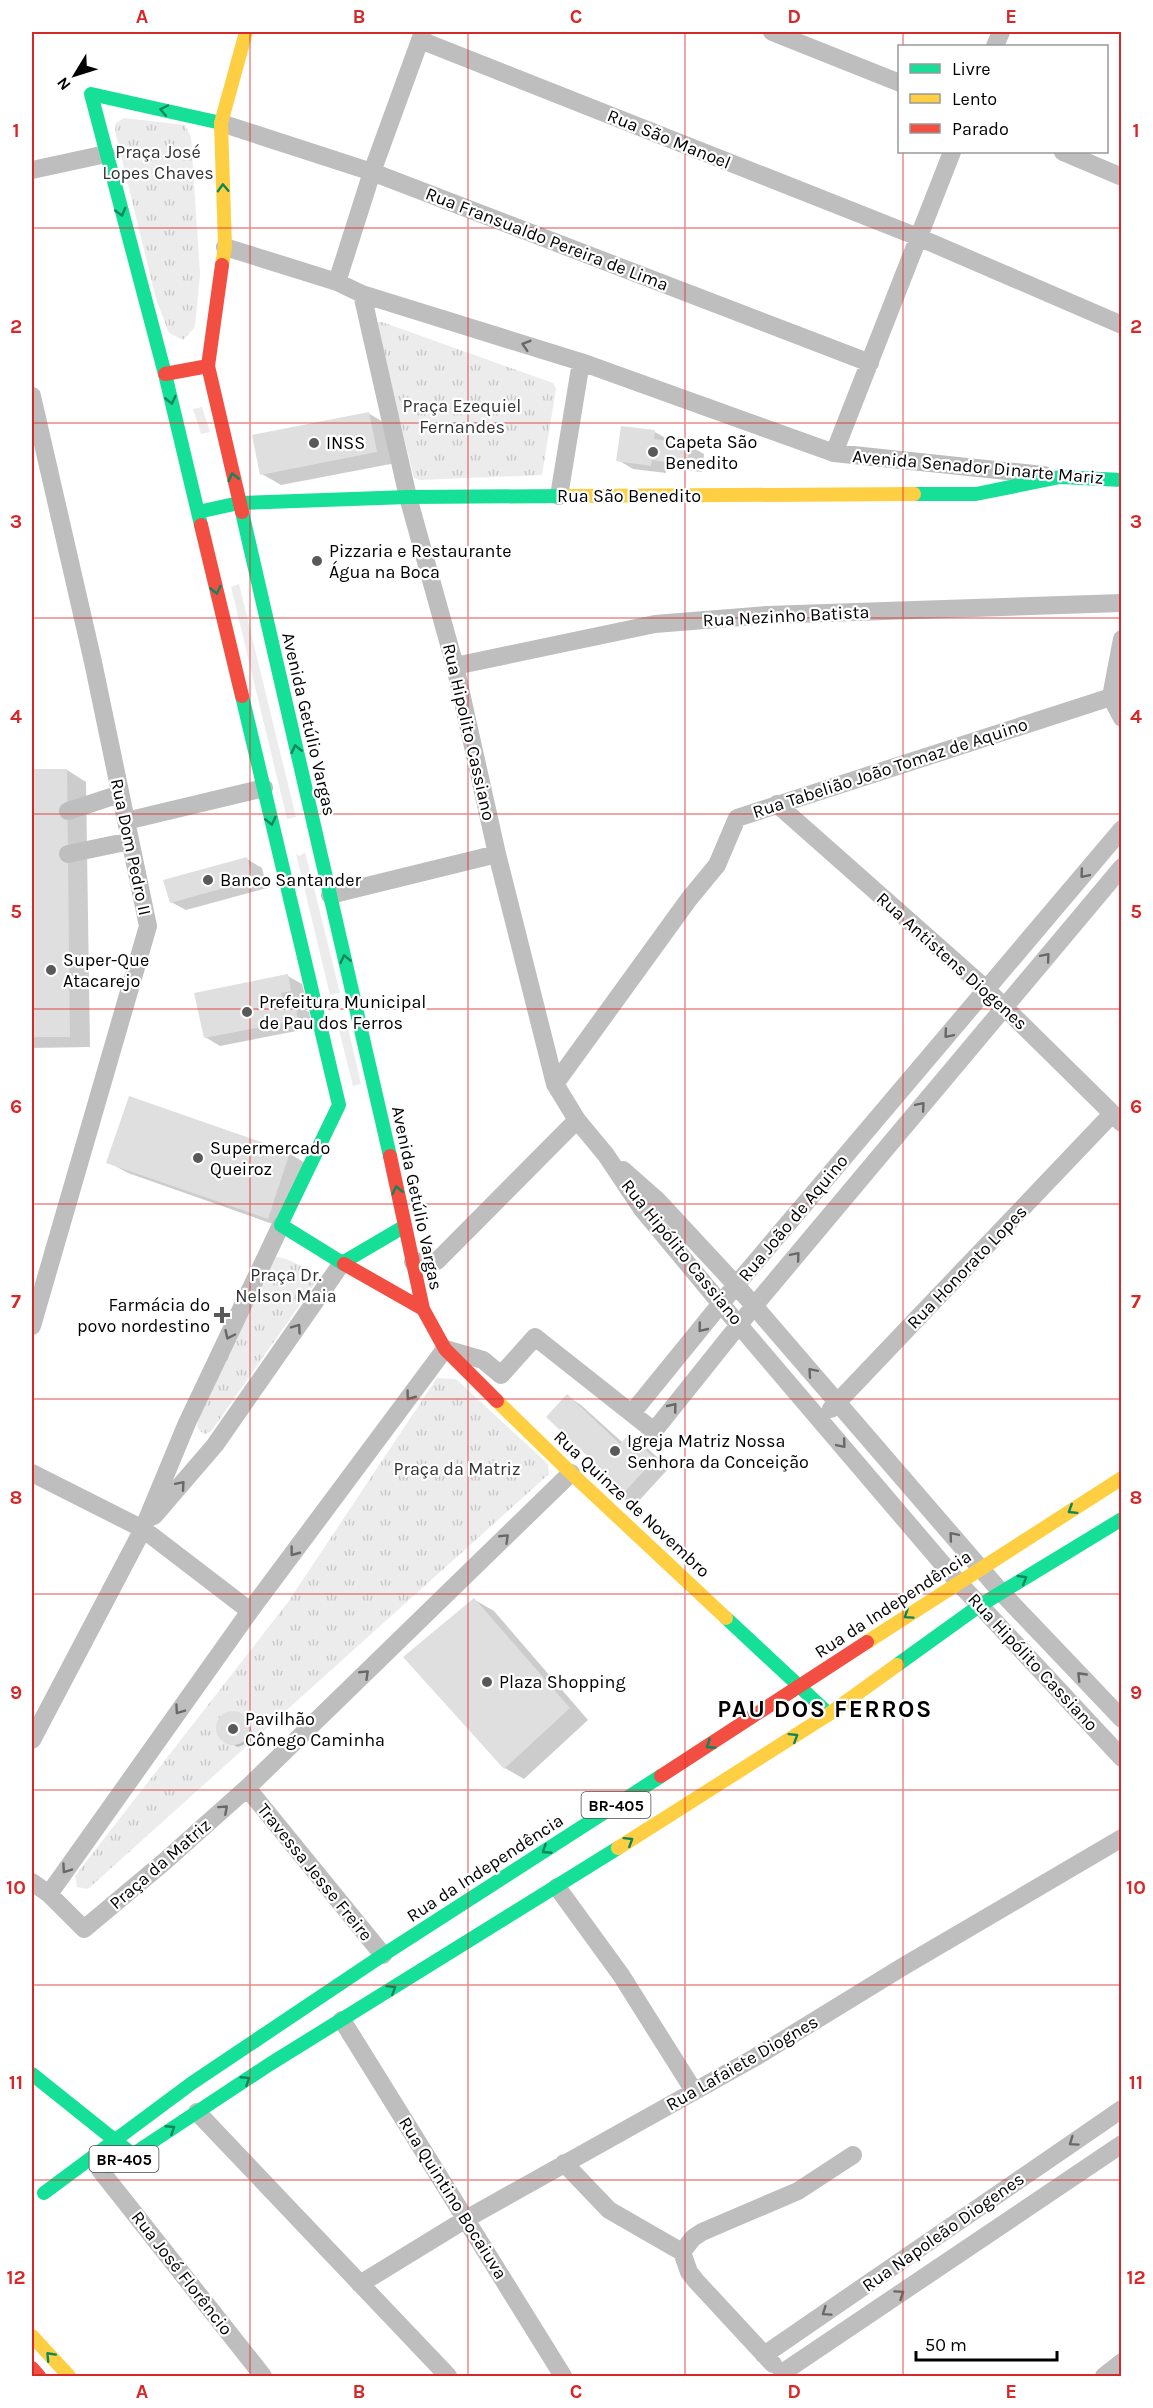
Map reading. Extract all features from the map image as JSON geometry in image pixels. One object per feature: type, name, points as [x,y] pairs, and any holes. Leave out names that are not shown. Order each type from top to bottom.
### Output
[{"type":"main road","name":"Avenida Getúlio Vargas","points":[[246,32],[221,123],[225,247],[208,366],[423,1309]]},
{"type":"main road","points":[[221,123],[91,94],[165,374],[339,1105],[281,1225]]},
{"type":"main road","points":[[165,374],[208,366]]},
{"type":"main road","name":"Rua São Benedito","points":[[198,512],[239,503],[408,497],[976,494],[1060,477]]},
{"type":"main road","name":"Avenida Senador Dinarte Mariz","points":[[1060,477],[1122,480]]},
{"type":"main road","name":"Avenida Getúlio Vargas","points":[[281,1225],[423,1309]]},
{"type":"main road","points":[[342,1263],[405,1226]]},
{"type":"main road","name":"Rua Quinze de Novembro","points":[[423,1309],[445,1349],[571,1473],[829,1714]]},
{"type":"main road","name":"Rua da Independência","points":[[116,2139],[192,2083],[383,1955],[800,1687],[958,1582],[1122,1479]]},
{"type":"main road","name":"BR-405","points":[[38,2197],[132,2155],[342,2020],[829,1714],[1001,1592],[1122,1519]]},
{"type":"main road","points":[[32,2074],[116,2139],[132,2155]]},
{"type":"main road","name":"BR-405","points":[[38,2197],[116,2139]]},
{"type":"main road","points":[[32,2336],[69,2376]]},
{"type":"main road","points":[[32,2368],[39,2376]]},
{"type":"street","points":[[772,32],[898,82]]},
{"type":"street","points":[[337,282],[372,172],[421,36]]},
{"type":"street","name":"Rua São Manoel","points":[[421,36],[918,237],[1122,325]]},
{"type":"street","name":"Rua Fransualdo Pereira de Lima","points":[[221,123],[372,172],[870,363]]},
{"type":"street","points":[[225,247],[337,282],[363,294],[581,362],[834,453],[952,153]]},
{"type":"street","points":[[1065,153],[1122,177]]},
{"type":"street","points":[[32,170],[106,154]]},
{"type":"street","name":"Rua Hipolito Cassiano","points":[[363,294],[408,497],[455,666],[497,854],[555,1084],[577,1120],[606,1155]]},
{"type":"street","points":[[559,496],[581,362]]},
{"type":"street","name":"Rua Dom Pedro II","points":[[32,396],[90,650],[148,926],[32,1326]]},
{"type":"street","name":"Avenida Senador Dinarte Mariz","points":[[834,453],[1060,477]]},
{"type":"street","name":"Rua Nezinho Batista","points":[[455,666],[655,624],[767,615],[1122,603]]},
{"type":"street","points":[[1121,638],[1111,697],[1122,718]]},
{"type":"street","name":"Rua Tabelião João Tomaz de Aquino","points":[[555,1084],[689,899],[717,865],[737,818],[1111,697]]},
{"type":"street","points":[[126,821],[264,788]]},
{"type":"street","points":[[68,811],[120,794]]},
{"type":"street","name":"Rua Antistens Diogenes","points":[[777,804],[986,989],[1117,1119]]},
{"type":"street","name":"Rua João de Aquino","points":[[1122,829],[736,1285],[632,1413],[654,1431],[739,1324],[1122,867]]},
{"type":"street","points":[[68,854],[130,840]]},
{"type":"street","points":[[330,895],[497,854]]},
{"type":"street","name":"Rua Honorato Lopes","points":[[821,1420],[1117,1119]]},
{"type":"street","points":[[414,1262],[437,1261],[577,1120]]},
{"type":"street","name":"Rua Hipólito Cassiano","points":[[606,1155],[657,1200],[736,1285],[1001,1592],[1122,1719]]},
{"type":"street","name":"Rua Hipólito Cassiano","points":[[606,1155],[642,1209],[958,1582],[1122,1758]]},
{"type":"street","points":[[32,1740],[143,1529],[188,1423],[281,1225]]},
{"type":"street","points":[[143,1529],[215,1445],[342,1263]]},
{"type":"street","points":[[32,1882],[49,1894],[250,1611],[445,1349],[483,1360],[501,1375],[536,1337],[632,1413]]},
{"type":"street","points":[[32,1473],[143,1529],[250,1611]]},
{"type":"street","name":"Praça da Matriz","points":[[49,1894],[84,1929],[247,1788],[571,1473]]},
{"type":"street","name":"Travessa Jesse Freire","points":[[247,1788],[383,1955]]},
{"type":"street","name":"Rua Lafaiete Diognes","points":[[360,2284],[466,2219],[754,2058],[904,1966],[1122,1838]]},
{"type":"street","points":[[557,1887],[621,1975],[694,2091]]},
{"type":"street","name":"Rua Quintino Bocaiuva","points":[[342,2020],[563,2376]]},
{"type":"street","name":"Rua Napoleão Diogenes","points":[[764,2355],[1122,2109]]},
{"type":"street","points":[[197,2112],[448,2376]]},
{"type":"street","name":"Rua Napoleão Diogenes","points":[[783,2375],[1122,2144]]},
{"type":"street","points":[[682,2252],[693,2238],[702,2232],[798,2191],[853,2155]]},
{"type":"street","points":[[564,2163],[609,2210],[682,2252],[689,2272],[696,2281],[783,2375]]},
{"type":"street","name":"Rua José Florêncio","points":[[100,2170],[263,2376]]},
{"type":"street","points":[[853,2294],[868,2315]]},
{"type":"street","points":[[1104,2376],[1122,2362]]},
{"type":"green space","name":"Praça José Lopes Chaves","points":[[124,118],[185,125],[191,137],[200,274],[195,327],[183,340],[169,333],[156,299],[115,131],[116,123]]},
{"type":"green space","name":"Praça Ezequiel Fernandes","points":[[378,322],[553,383],[556,389],[542,475],[420,480],[414,478],[377,327]]},
{"type":"green space","points":[[202,407],[210,432],[201,434],[193,409]]},
{"type":"green space","points":[[239,584],[296,817],[287,819],[231,587]]},
{"type":"green space","points":[[305,852],[340,993],[330,995],[296,854],[300,856]]},
{"type":"green space","points":[[348,1028],[361,1084],[353,1086],[339,1030]]},
{"type":"green space","name":"Praça Dr. Nelson Maia","points":[[275,1257],[289,1260],[308,1270],[313,1276],[313,1286],[212,1430],[206,1434],[201,1432],[197,1427],[198,1420]]},
{"type":"green space","name":"Praça da Matriz","points":[[437,1378],[456,1379],[548,1464],[549,1474],[88,1889],[77,1887],[75,1876],[288,1602]]},
{"type":"building","name":"INSS","points":[[369,412],[377,452],[260,475],[252,435]]},
{"type":"building","name":"Capeta São Benedito","points":[[621,426],[655,430],[654,439],[690,444],[687,465],[652,460],[651,466],[616,461]]},
{"type":"building","name":"Super-Que Atacarejo","points":[[32,769],[67,769],[70,1037],[32,1037]]},
{"type":"building","name":"Banco Santander","points":[[247,857],[253,880],[170,903],[163,880]]},
{"type":"building","name":"Prefeitura Municipal de Pau dos Ferros","points":[[288,974],[291,991],[281,993],[284,1004],[295,1002],[298,1020],[204,1038],[194,993]]},
{"type":"building","name":"Supermercado Queiroz","points":[[129,1096],[290,1152],[268,1219],[106,1163]]},
{"type":"building","name":"Igreja Matriz Nossa Senhora da Conceição","points":[[567,1394],[620,1444],[629,1434],[655,1459],[619,1498],[591,1472],[597,1465],[546,1417]]},
{"type":"building","name":"Plaza Shopping","points":[[474,1598],[570,1708],[504,1769],[403,1657]]},
{"type":"building","name":"Pavilhão Cônego Caminha","points":[[233,1711],[245,1716],[250,1728],[245,1740],[233,1745],[221,1740],[216,1728],[221,1716]]},
{"type":"traffic: fast","points":[[201,525],[165,374],[91,94],[221,123]]},
{"type":"traffic: fast","points":[[914,494],[976,494],[1060,477],[1122,480]]},
{"type":"traffic: fast","points":[[198,512],[239,503],[408,497],[569,496]]},
{"type":"traffic: fast","points":[[242,512],[390,1156]]},
{"type":"traffic: fast","points":[[242,696],[339,1105],[281,1225],[344,1264]]},
{"type":"traffic: fast","points":[[342,1263],[405,1226]]},
{"type":"traffic: fast","points":[[897,1665],[979,1606],[1122,1519]]},
{"type":"traffic: fast","points":[[726,1618],[829,1714]]},
{"type":"traffic: fast","points":[[44,2193],[192,2083],[383,1955],[661,1776]]},
{"type":"traffic: fast","points":[[107,2166],[132,2155],[270,2064],[618,1848]]},
{"type":"traffic: fast","points":[[32,2074],[127,2150]]},
{"type":"traffic: slow","points":[[222,265],[225,247],[221,123],[246,32]]},
{"type":"traffic: slow","points":[[569,496],[914,494]]},
{"type":"traffic: slow","points":[[497,1401],[726,1618]]},
{"type":"traffic: slow","points":[[867,1642],[1122,1478]]},
{"type":"traffic: slow","points":[[618,1848],[829,1714],[897,1665]]},
{"type":"traffic: slow","points":[[32,2336],[69,2376]]},
{"type":"traffic: jam","points":[[222,265],[208,366],[242,512]]},
{"type":"traffic: jam","points":[[165,374],[208,366]]},
{"type":"traffic: jam","points":[[201,525],[242,696]]},
{"type":"traffic: jam","points":[[390,1156],[423,1309],[445,1349],[497,1401]]},
{"type":"traffic: jam","points":[[344,1264],[423,1309]]},
{"type":"traffic: jam","points":[[661,1776],[867,1642]]},
{"type":"traffic: jam","points":[[32,2368],[39,2376]]},
{"type":"place","name":"INSS","points":[[314,443]]},
{"type":"place","name":"Capeta São Benedito","points":[[653,452]]},
{"type":"place","name":"Pizzaria e Restaurante Água na Boca","points":[[317,561]]},
{"type":"place","name":"Banco Santander","points":[[208,880]]},
{"type":"place","name":"Super-Que Atacarejo","points":[[51,970]]},
{"type":"place","name":"Prefeitura Municipal de Pau dos Ferros","points":[[247,1012]]},
{"type":"place","name":"Supermercado Queiroz","points":[[198,1158]]},
{"type":"place","name":"Farmácia do povo nordestino","points":[[222,1315]]},
{"type":"place","name":"Igreja Matriz Nossa Senhora da Conceição","points":[[615,1451]]},
{"type":"place","name":"Plaza Shopping","points":[[487,1682]]},
{"type":"place","name":"Pavilhão Cônego Caminha","points":[[233,1729]]},
{"type":"district","name":"PAU DOS FERROS","points":[[825,1709]]}]
